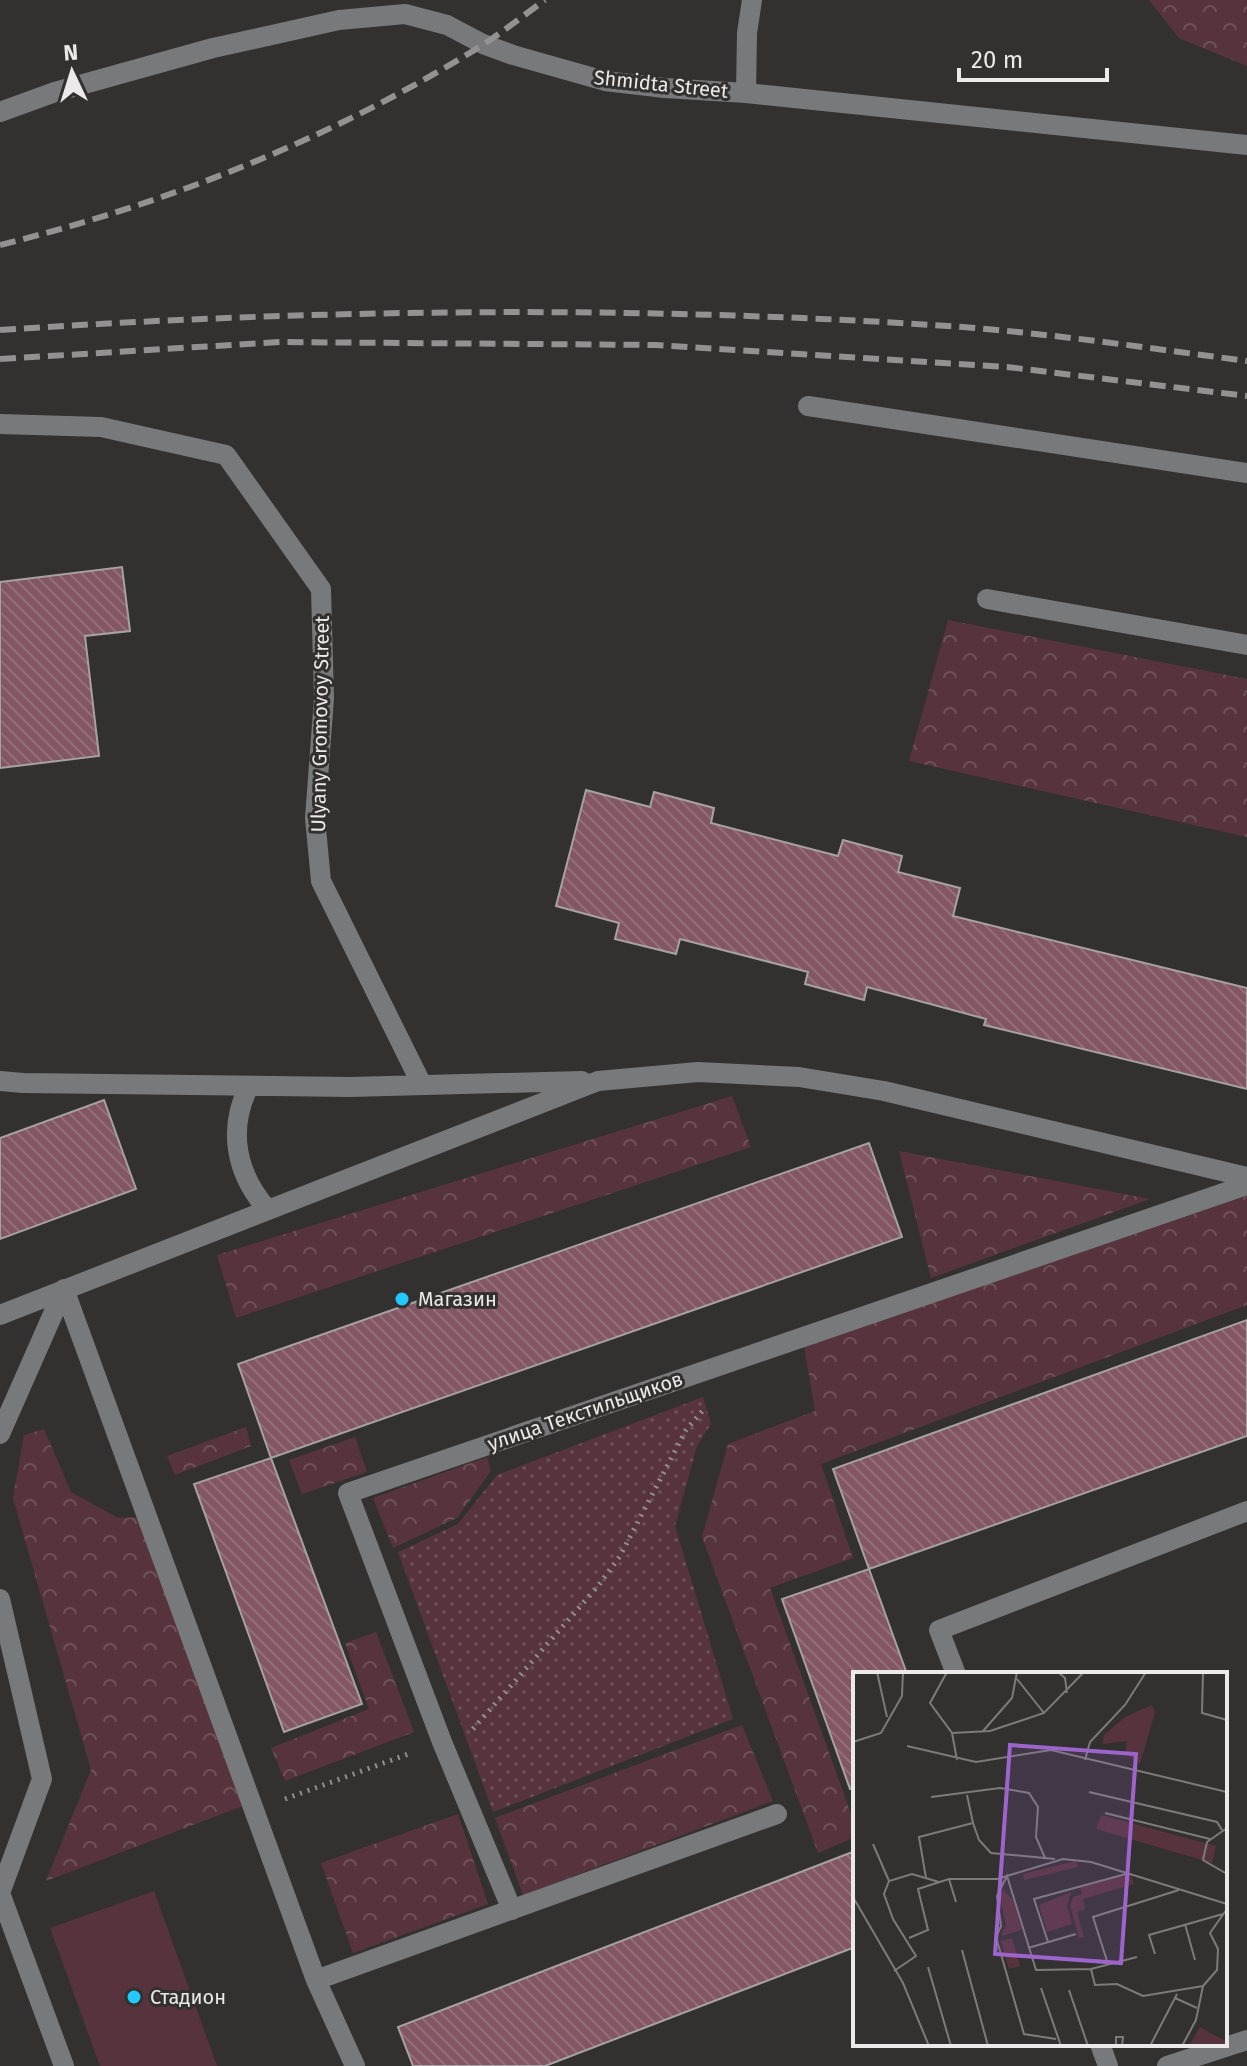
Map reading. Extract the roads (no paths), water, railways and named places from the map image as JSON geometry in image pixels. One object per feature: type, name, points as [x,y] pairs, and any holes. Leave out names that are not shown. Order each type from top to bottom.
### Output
[{"type":"street","points":[[746,93],[747,33],[752,0]]},
{"type":"street","name":"Shmidta Street","points":[[0,112],[55,92],[227,45],[339,20],[405,14],[447,25],[483,44],[513,55],[605,81],[1247,145]]},
{"type":"street","points":[[808,406],[1247,473]]},
{"type":"street","name":"Ulyany Gromovoy Street","points":[[0,424],[101,427],[226,455],[321,589],[324,698],[315,818],[321,881],[422,1085]]},
{"type":"street","points":[[987,599],[1247,645]]},
{"type":"street","points":[[0,1081],[249,1086],[598,1081],[698,1072],[799,1077],[884,1091],[1247,1177]]},
{"type":"street","points":[[0,1315],[598,1081]]},
{"type":"street","points":[[249,1086],[237,1118],[236,1150],[250,1187],[268,1210]]},
{"type":"street","name":"улица Текстильщиков","points":[[512,1910],[442,1742],[348,1493],[1247,1185]]},
{"type":"street","points":[[0,1434],[64,1289]]},
{"type":"street","points":[[64,1289],[316,1980],[355,2066]]},
{"type":"street","points":[[955,1672],[939,1630],[1247,1511]]},
{"type":"street","points":[[0,1599],[42,1779],[0,1893],[64,2066]]},
{"type":"street","points":[[316,1980],[777,1814]]},
{"type":"street","points":[[1167,2066],[1247,2040]]},
{"type":"street","points":[[1101,2046],[1108,2066]]},
{"type":"railway","points":[[0,245],[187,188],[308,138],[425,79],[489,41],[545,0]]},
{"type":"railway","points":[[0,330],[356,314],[592,312],[948,326],[1098,341],[1247,361]]},
{"type":"railway","points":[[0,359],[280,342],[656,345],[1007,367],[1247,396]]},
{"type":"place","name":"Магазин","points":[[402,1299]]},
{"type":"place","name":"Стадион","points":[[134,1997]]}]
